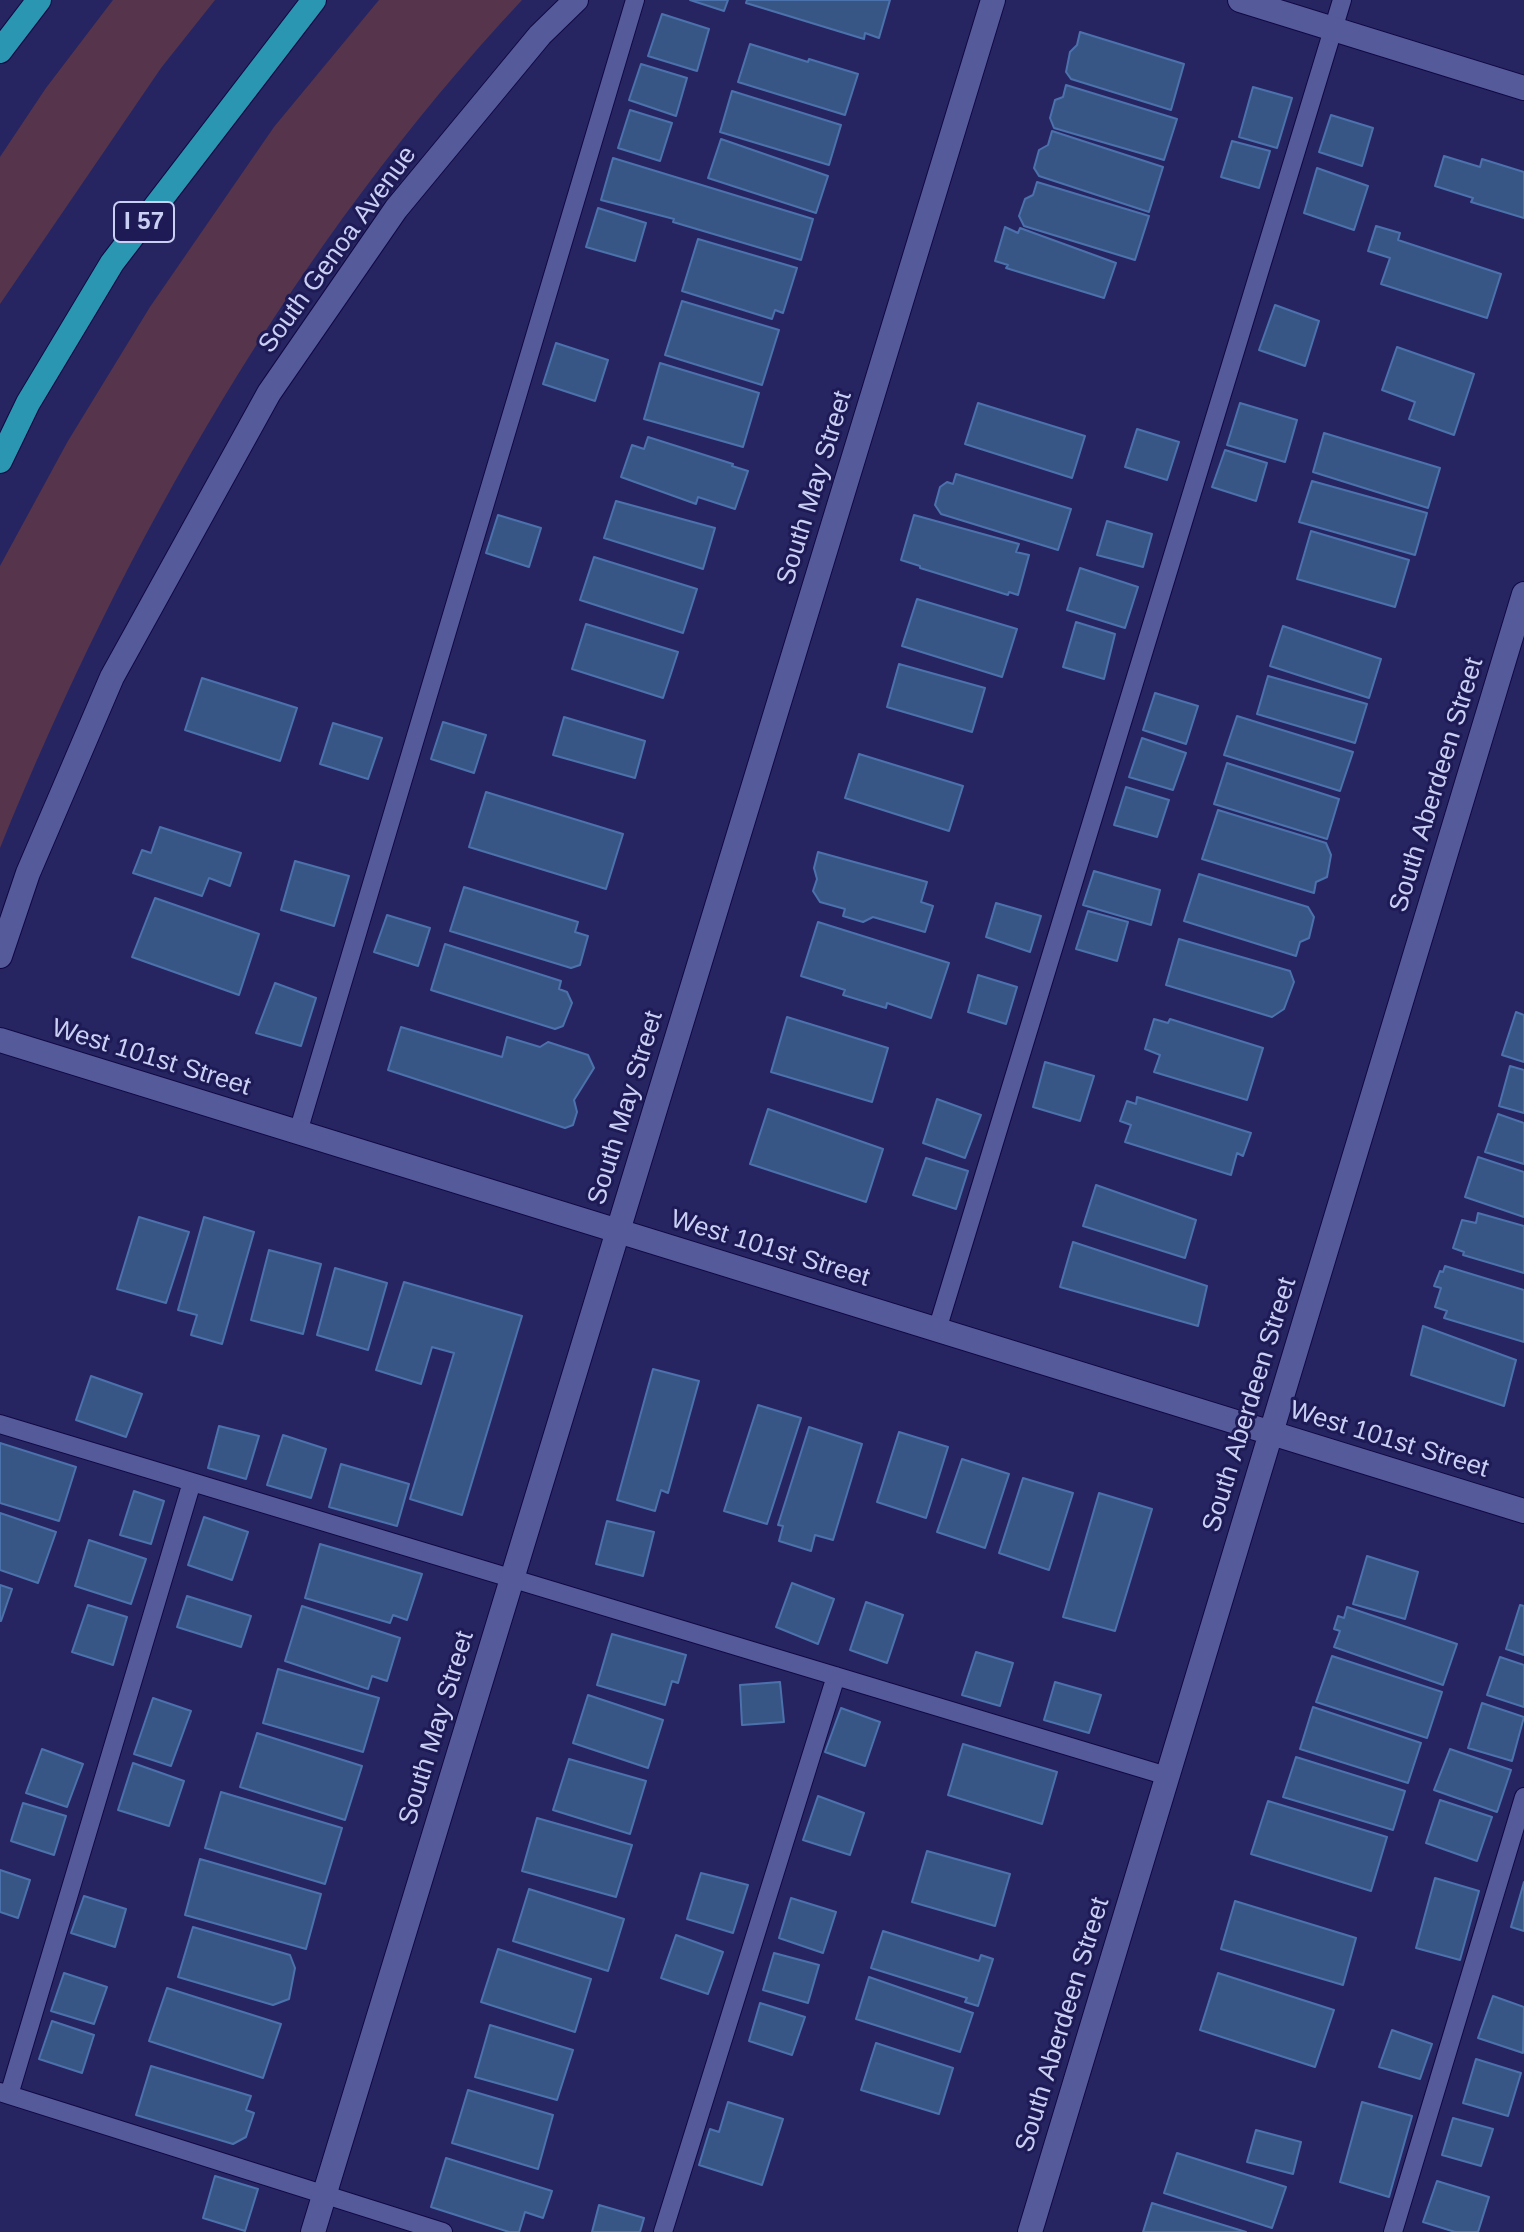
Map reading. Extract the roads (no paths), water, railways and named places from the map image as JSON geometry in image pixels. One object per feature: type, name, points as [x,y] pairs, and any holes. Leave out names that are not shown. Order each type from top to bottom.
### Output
[{"type":"highway","points":[[0,51],[39,0]]},
{"type":"highway","name":"I 57","points":[[0,461],[28,403],[112,263],[314,0]]},
{"type":"street","name":"South Genoa Avenue","points":[[0,956],[28,873],[112,677],[269,393],[396,209],[540,35],[576,0]]},
{"type":"street","name":"South May Street","points":[[313,2232],[993,0]]},
{"type":"street","points":[[1240,0],[1524,88]]},
{"type":"street","name":"South Aberdeen Street","points":[[1030,2232],[1524,594]]},
{"type":"street","name":"West 101st Street","points":[[0,1040],[1524,1511]]},
{"type":"lane","points":[[298,1132],[635,0]]},
{"type":"lane","points":[[937,1330],[1342,0]]},
{"type":"lane","points":[[0,1424],[1167,1776]]},
{"type":"lane","points":[[192,1482],[4,2093],[443,2232]]},
{"type":"lane","points":[[663,2232],[836,1676]]},
{"type":"lane","points":[[1393,2232],[1524,1797]]}]
